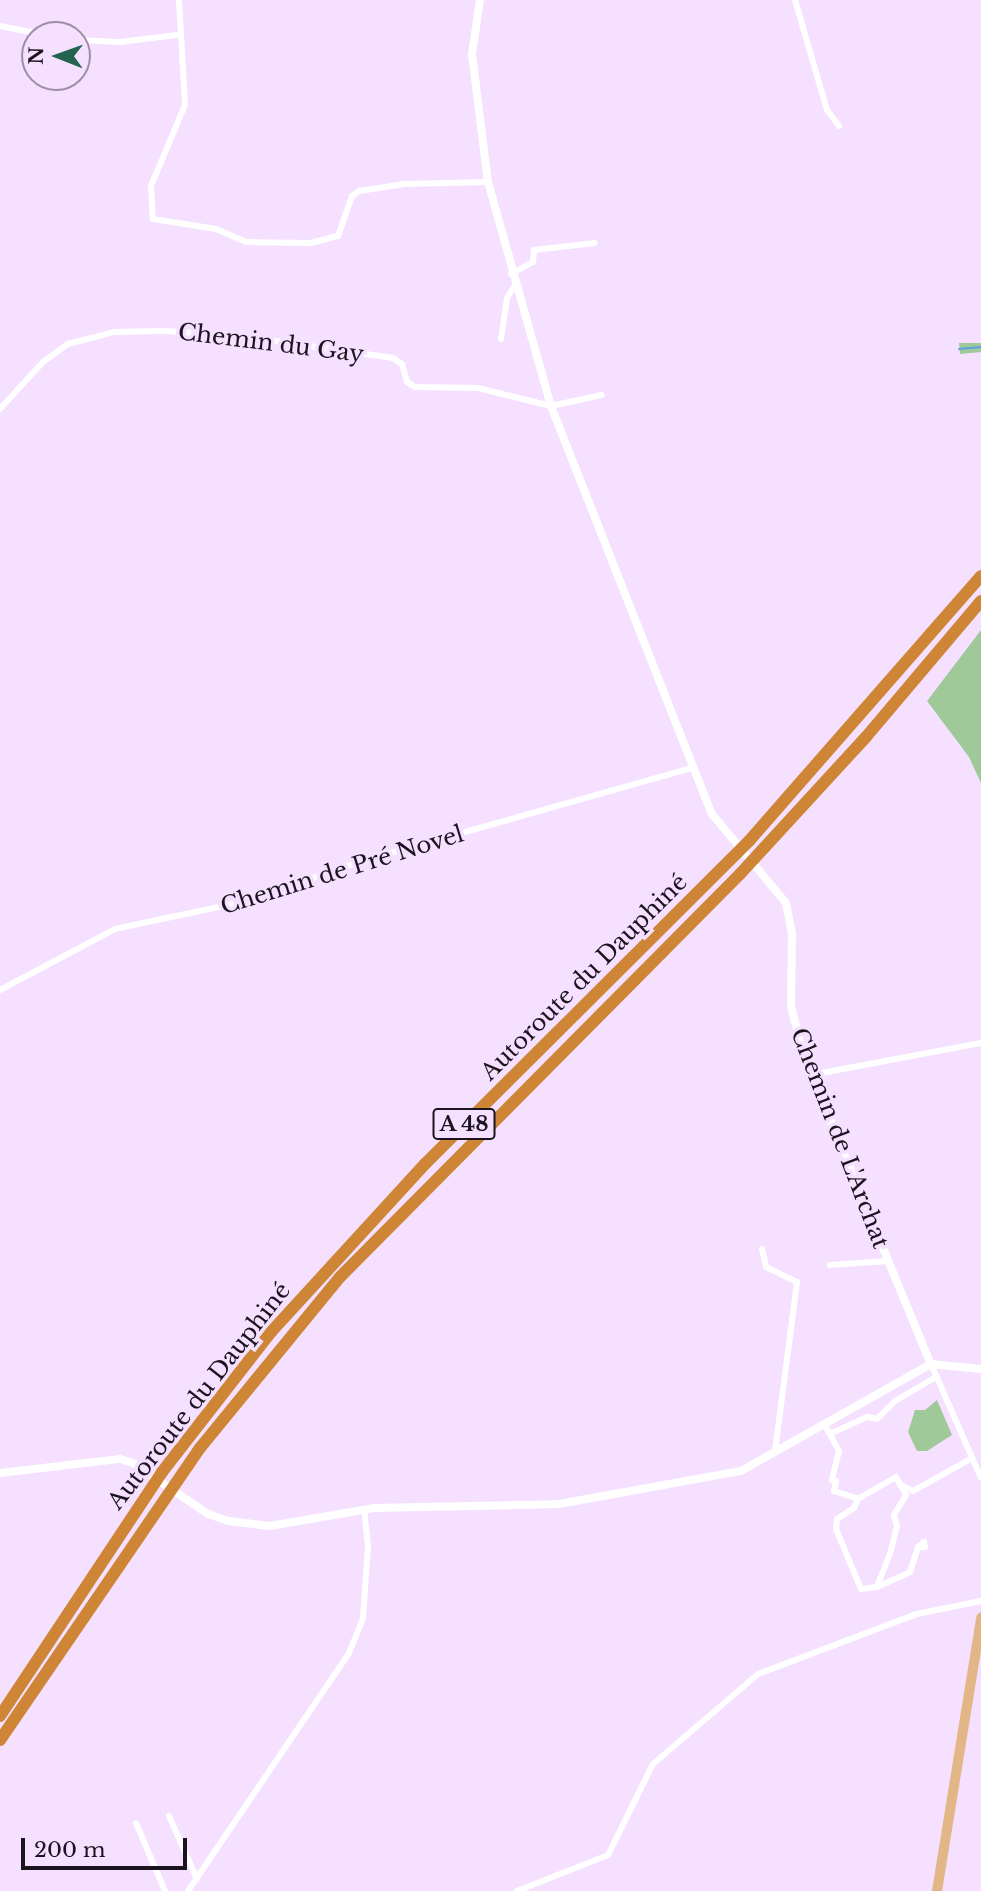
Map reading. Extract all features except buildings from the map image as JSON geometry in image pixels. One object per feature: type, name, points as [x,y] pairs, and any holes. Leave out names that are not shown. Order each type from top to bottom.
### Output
[{"type":"highway","name":"Autoroute du Dauphiné","points":[[0,1716],[162,1472],[296,1303],[426,1163],[749,841],[981,576]]},
{"type":"highway","name":"Autoroute du Dauphiné","points":[[0,1740],[200,1448],[332,1286],[433,1179],[740,874],[866,737],[981,601]]},
{"type":"main road","points":[[937,1891],[981,1618]]},
{"type":"main road","points":[[943,1891],[981,1657]]},
{"type":"street","points":[[179,0],[177,34],[184,114],[151,186],[153,219],[216,229],[246,242],[323,241],[338,236],[347,205],[359,191],[404,184],[488,182]]},
{"type":"street","name":"Chemin de L'Archat","points":[[480,0],[472,54],[488,182],[514,289],[551,406],[711,813],[728,836],[763,870],[790,914],[791,1006],[811,1074],[931,1364]]},
{"type":"street","points":[[795,0],[827,110],[839,126]]},
{"type":"street","points":[[0,26],[21,30]]},
{"type":"street","points":[[91,41],[120,42],[177,34]]},
{"type":"street","points":[[511,274],[533,262],[534,250],[595,243]]},
{"type":"street","points":[[501,340],[506,300],[514,289]]},
{"type":"street","name":"Chemin du Gay","points":[[0,409],[43,362],[68,344],[114,332],[164,331],[239,336],[393,358],[401,364],[412,386],[478,388],[551,406]]},
{"type":"street","points":[[551,406],[602,395]]},
{"type":"street","name":"Chemin de Pré Novel","points":[[0,990],[115,929],[247,901],[359,862],[692,768]]},
{"type":"street","points":[[811,1074],[981,1043]]},
{"type":"street","points":[[762,1249],[766,1267],[797,1282],[775,1451]]},
{"type":"street","points":[[830,1265],[888,1261]]},
{"type":"street","points":[[931,1364],[981,1478]]},
{"type":"street","points":[[0,1473],[120,1459],[146,1471],[180,1496],[218,1518],[255,1525],[281,1525],[364,1509],[559,1504],[741,1471],[931,1364],[981,1368]]},
{"type":"street","points":[[830,1434],[867,1418],[877,1419],[895,1401],[936,1377]]},
{"type":"street","points":[[824,1423],[839,1451],[832,1479],[836,1481],[834,1491],[858,1499]]},
{"type":"street","points":[[901,1485],[913,1491],[972,1458]]},
{"type":"street","points":[[877,1587],[894,1535],[894,1515],[906,1495],[896,1477],[858,1499],[854,1508],[837,1520],[836,1529],[861,1589],[877,1587],[910,1572],[918,1548]]},
{"type":"street","points":[[188,1891],[349,1653],[363,1618],[368,1546],[364,1509]]},
{"type":"street","points":[[517,1891],[608,1855],[653,1764],[758,1674],[917,1614],[981,1601]]},
{"type":"street","points":[[169,1816],[197,1879]]},
{"type":"street","points":[[136,1824],[165,1891]]},
{"type":"green space","points":[[959,343],[981,343],[981,352],[960,354]]},
{"type":"green space","points":[[981,630],[981,783],[969,757],[927,701]]},
{"type":"green space","points":[[937,1400],[952,1435],[927,1451],[917,1451],[908,1432],[915,1410],[925,1410]]},
{"type":"waterway","points":[[959,349],[981,347]]}]
